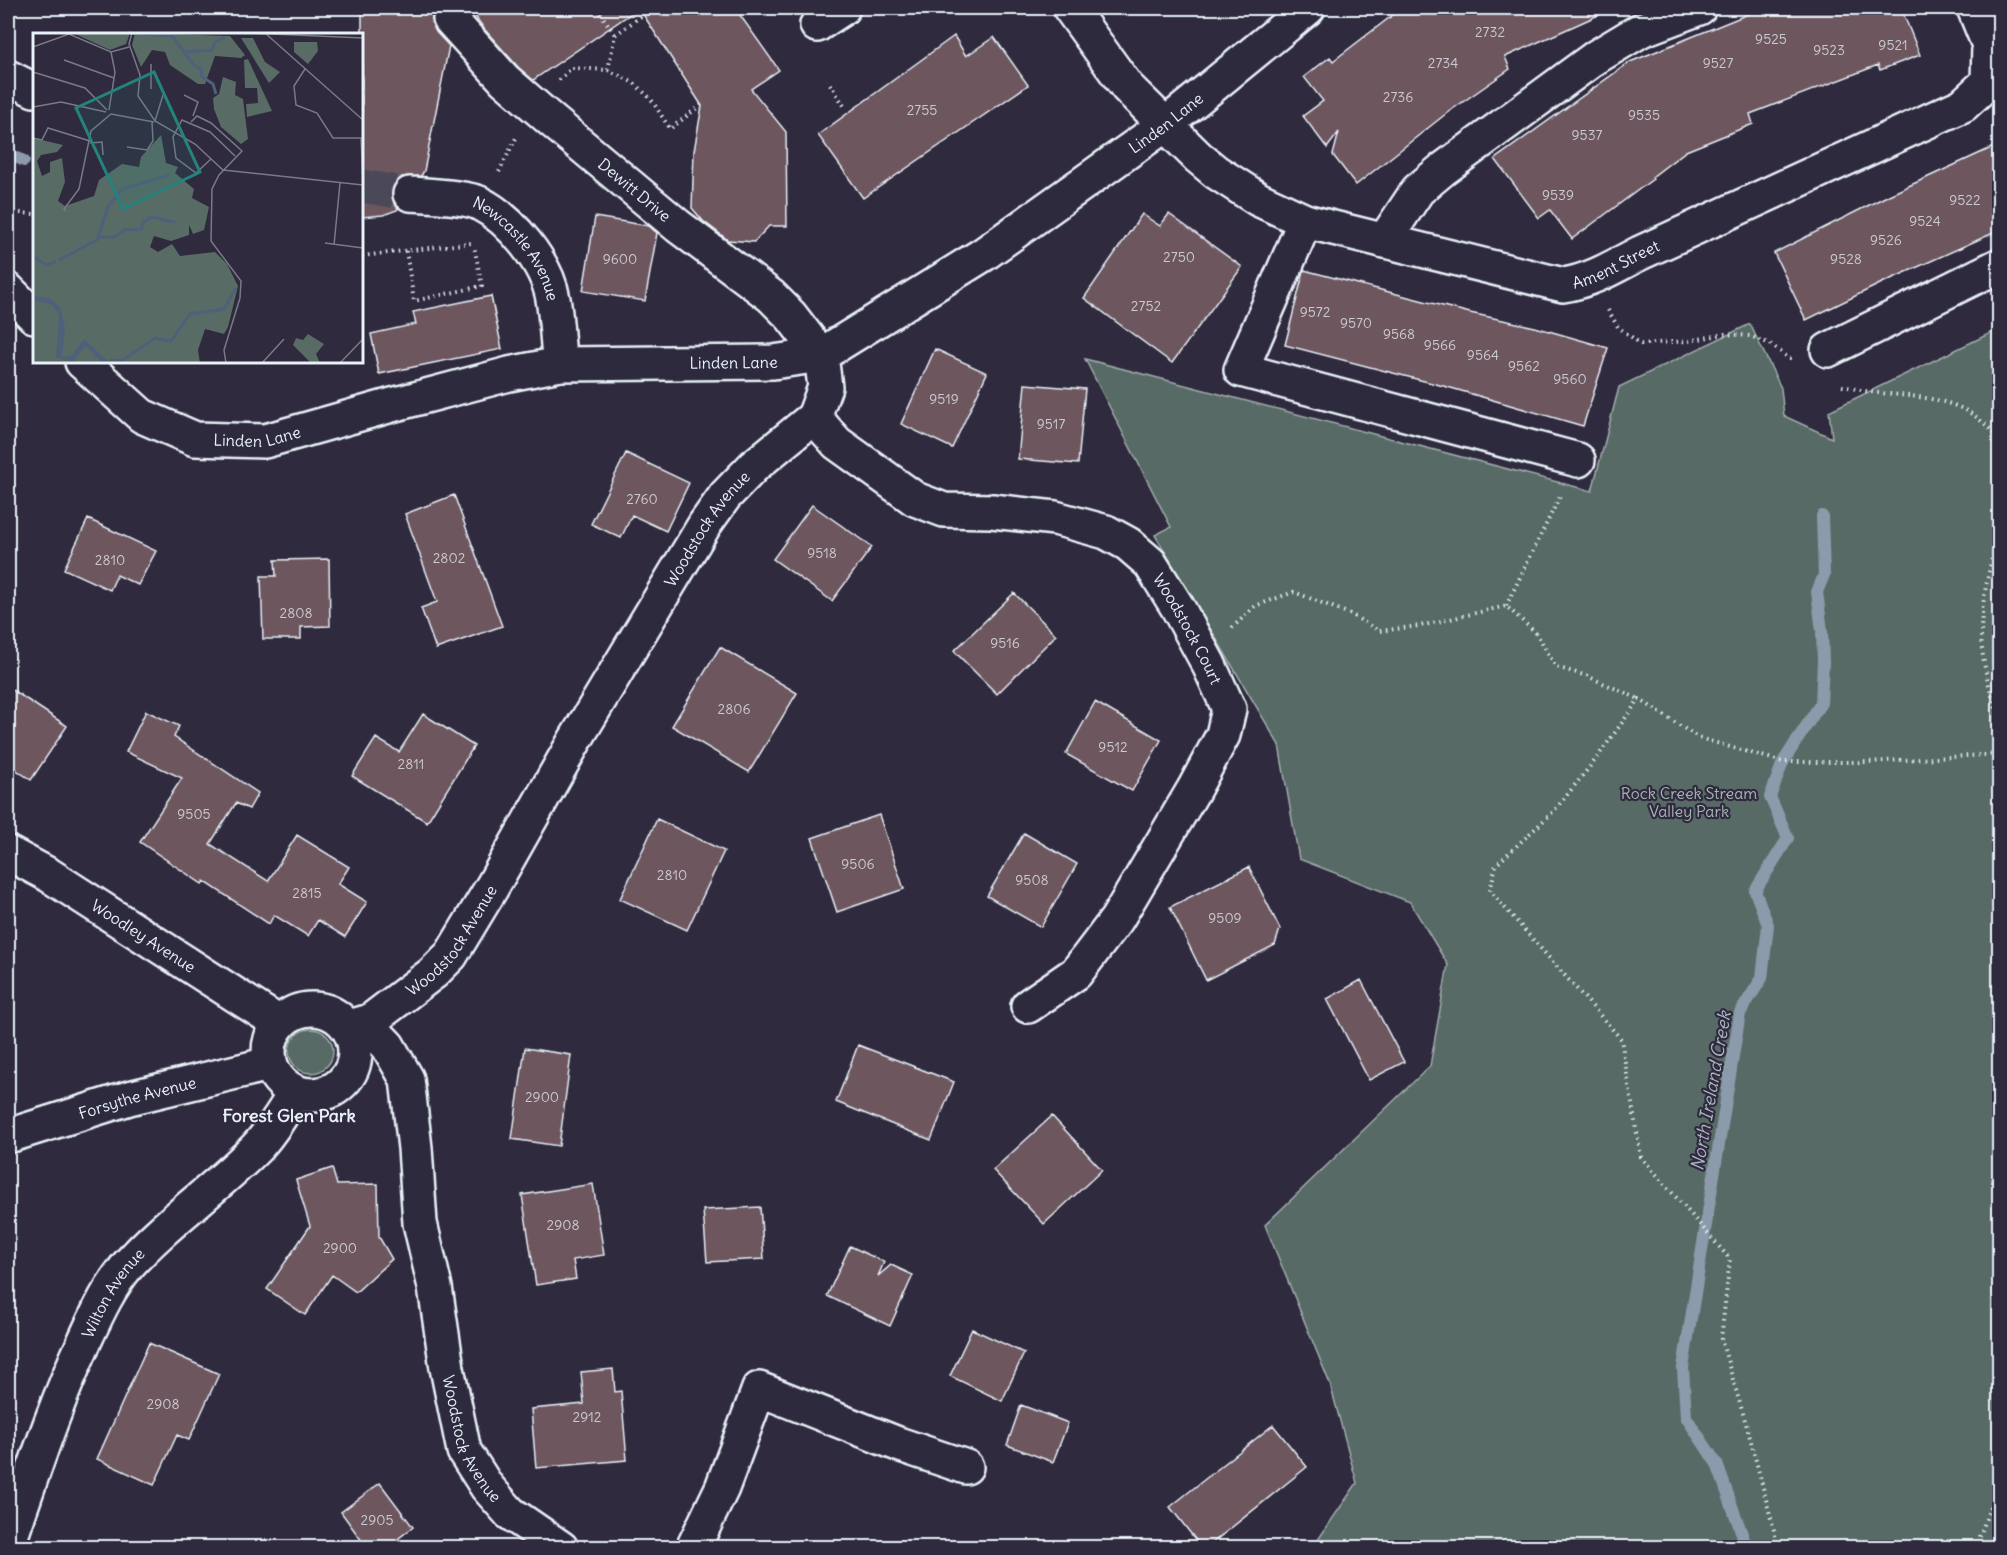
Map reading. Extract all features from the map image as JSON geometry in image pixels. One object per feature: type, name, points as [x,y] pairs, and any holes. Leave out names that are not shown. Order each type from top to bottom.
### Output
[{"type":"street","name":"Ament Street","points":[[1070,8],[1127,87],[1216,172],[1258,199],[1305,221],[1563,285],[1580,282],[1963,105],[1994,85],[1989,45],[1974,8]]},
{"type":"street","name":"Linden Lane","points":[[83,363],[142,416],[195,439],[265,441],[509,374],[560,364],[773,362],[821,355],[984,254],[1165,125],[1308,8]]},
{"type":"street","points":[[1384,240],[1418,190],[1442,170],[1596,57],[1641,30],[1699,8]]},
{"type":"street","name":"Dewitt Drive","points":[[450,19],[505,80],[678,226],[771,296],[791,316],[821,355]]},
{"type":"street","points":[[8,77],[33,90]]},
{"type":"street","name":"Newcastle Avenue","points":[[410,194],[477,202],[513,227],[542,268],[553,298],[560,364]]},
{"type":"street","points":[[1305,221],[1241,370],[1578,460]]},
{"type":"street","points":[[1828,350],[2000,265]]},
{"type":"street","points":[[8,290],[33,315]]},
{"type":"street","points":[[814,417],[825,387],[821,355]]},
{"type":"street","name":"Woodstock Court","points":[[814,417],[837,443],[915,499],[944,510],[992,511],[1054,518],[1106,532],[1128,544],[1150,563],[1178,608],[1229,709],[1223,735],[1194,789],[1117,919],[1076,973],[1028,1006]]},
{"type":"street","name":"Woodstock Avenue","points":[[561,1548],[510,1513],[487,1487],[464,1451],[447,1368],[435,1287],[420,1223],[407,1079],[388,1046],[357,1025],[433,973],[451,955],[574,742],[705,524],[725,496],[754,466],[814,417]]},
{"type":"street","name":"Woodley Avenue","points":[[8,853],[49,875],[257,1011],[279,1023]]},
{"type":"street","points":[[314,1008],[328,1011],[357,1025],[352,1070],[343,1082],[332,1090],[318,1095],[296,1092],[281,1082],[269,1064],[268,1048],[272,1035],[279,1023],[288,1015],[301,1009],[314,1008]]},
{"type":"street","name":"Forsythe Avenue","points":[[8,1136],[129,1098],[269,1064]]},
{"type":"street","name":"Wilton Avenue","points":[[8,1545],[51,1421],[81,1348],[112,1287],[129,1265],[258,1146],[296,1092]]},
{"type":"street","points":[[693,1548],[722,1488],[759,1389],[898,1444],[966,1467]]},
{"type":"path","points":[[597,8],[615,35]]},
{"type":"path","points":[[608,70],[615,35],[644,14]]},
{"type":"path","points":[[554,84],[572,68],[608,70],[634,83],[651,99],[670,129],[701,105]]},
{"type":"path","points":[[830,84],[845,106]]},
{"type":"path","points":[[497,176],[516,137]]},
{"type":"path","points":[[8,212],[33,214]]},
{"type":"path","points":[[363,256],[473,242],[482,286],[414,301],[406,251]]},
{"type":"path","points":[[1506,606],[1578,460]]},
{"type":"path","points":[[2000,524],[1984,591],[1981,635],[1986,673],[2000,722]]},
{"type":"path","points":[[1203,655],[1255,606],[1294,592],[1350,614],[1379,631],[1420,626],[1506,606]]},
{"type":"path","points":[[1506,606],[1537,634],[1556,667],[1587,676],[1639,699],[1699,738],[1783,762],[1869,762],[2000,754]]},
{"type":"path","points":[[1639,699],[1596,759],[1554,811],[1496,865],[1490,891],[1621,1039],[1641,1157],[1730,1259],[1721,1339],[1749,1434],[1775,1534],[1776,1548]]},
{"type":"path","points":[[1976,1548],[1990,1507],[2000,1499]]},
{"type":"green space","name":"Rock Creek Stream Valley Park","points":[[1750,324],[1781,388],[1784,416],[1832,438],[1829,411],[1999,329],[1999,1547],[1313,1547],[1357,1483],[1330,1384],[1265,1225],[1430,1066],[1448,965],[1410,902],[1299,859],[1279,745],[1155,535],[1171,527],[1085,359],[1592,491],[1619,387]]},
{"type":"green space","points":[[311,1029],[327,1035],[333,1051],[327,1067],[311,1073],[295,1067],[289,1051],[295,1035]]},
{"type":"building","points":[[362,8],[436,8],[432,14],[432,23],[436,32],[449,46],[424,171],[421,176],[402,177],[395,183],[391,193],[397,210],[383,215],[363,217],[363,33]]},
{"type":"building","points":[[469,8],[639,8],[533,80],[518,67],[485,30]]},
{"type":"building","points":[[639,8],[735,8],[779,70],[751,89],[786,132],[787,226],[769,226],[754,242],[728,240],[703,221],[692,208],[694,151],[702,106]]},
{"type":"building","points":[[1402,8],[1614,8],[1505,57],[1510,69],[1447,113],[1356,185],[1333,155],[1339,132],[1327,148],[1303,116],[1323,101],[1304,77],[1330,57],[1333,61]]},
{"type":"building","points":[[1763,8],[1901,8],[1920,55],[1880,70],[1878,65],[1750,114],[1753,124],[1686,151],[1652,177],[1653,179],[1572,239],[1550,210],[1539,218],[1495,159],[1630,62]]},
{"type":"building","points":[[954,36],[966,56],[994,37],[1028,85],[863,198],[818,135]]},
{"type":"building","points":[[2000,144],[2000,230],[1806,320],[1774,253],[1889,195]]},
{"type":"building","points":[[1142,214],[1160,226],[1169,214],[1242,267],[1172,363],[1084,298]]},
{"type":"building","points":[[595,217],[649,226],[657,233],[645,301],[583,291]]},
{"type":"building","points":[[1304,270],[1470,313],[1535,327],[1608,348],[1583,426],[1451,388],[1285,345]]},
{"type":"building","points":[[491,296],[502,349],[379,374],[371,334],[416,324],[413,312]]},
{"type":"building","points":[[935,349],[987,373],[952,448],[901,424]]},
{"type":"building","points":[[1025,384],[1085,389],[1078,464],[1018,459]]},
{"type":"building","points":[[626,453],[689,483],[666,531],[632,515],[621,538],[591,524]]},
{"type":"building","points":[[454,495],[502,626],[436,649],[421,608],[437,602],[405,514]]},
{"type":"building","points":[[812,505],[872,547],[832,601],[773,559]]},
{"type":"building","points":[[88,519],[156,551],[138,585],[117,575],[110,590],[64,569]]},
{"type":"building","points":[[329,559],[330,626],[301,627],[301,639],[263,639],[261,576],[276,576],[275,560]]},
{"type":"building","points":[[1014,593],[1056,635],[997,694],[954,651]]},
{"type":"building","points":[[720,647],[797,693],[749,772],[672,726]]},
{"type":"building","points":[[8,687],[67,726],[31,780],[8,764]]},
{"type":"building","points":[[1095,702],[1161,740],[1132,791],[1066,754]]},
{"type":"building","points":[[146,711],[179,726],[174,737],[258,793],[249,809],[236,803],[210,844],[268,881],[297,835],[349,867],[338,884],[367,902],[345,937],[318,920],[308,936],[274,915],[269,924],[204,881],[202,884],[140,842],[182,778],[126,752]]},
{"type":"building","points":[[423,714],[474,746],[427,822],[352,776],[376,738],[399,752]]},
{"type":"building","points":[[879,815],[904,889],[837,912],[812,838]]},
{"type":"building","points":[[657,819],[724,851],[687,930],[620,899]]},
{"type":"building","points":[[1024,833],[1077,864],[1041,927],[987,896]]},
{"type":"building","points":[[1249,867],[1280,929],[1275,945],[1206,980],[1170,907]]},
{"type":"building","points":[[1361,980],[1404,1062],[1369,1080],[1327,999]]},
{"type":"building","points":[[858,1045],[954,1082],[931,1140],[836,1102]]},
{"type":"building","points":[[525,1048],[571,1055],[559,1146],[512,1139]]},
{"type":"building","points":[[1052,1116],[1102,1170],[1044,1224],[993,1170]]},
{"type":"building","points":[[332,1168],[337,1185],[378,1184],[379,1237],[392,1259],[356,1292],[332,1275],[305,1315],[267,1289],[310,1226],[296,1180]]},
{"type":"building","points":[[593,1184],[604,1255],[573,1260],[576,1279],[536,1285],[522,1195]]},
{"type":"building","points":[[760,1207],[764,1259],[707,1262],[703,1210]]},
{"type":"building","points":[[850,1246],[884,1262],[878,1276],[891,1265],[913,1275],[890,1326],[827,1296]]},
{"type":"building","points":[[972,1329],[1024,1353],[1002,1401],[950,1376]]},
{"type":"building","points":[[149,1343],[219,1374],[189,1440],[177,1435],[154,1485],[97,1459]]},
{"type":"building","points":[[613,1369],[615,1392],[621,1391],[627,1460],[536,1468],[531,1409],[584,1404],[581,1372]]},
{"type":"building","points":[[1021,1405],[1068,1423],[1053,1462],[1007,1445]]},
{"type":"building","points":[[1273,1425],[1307,1467],[1206,1548],[1202,1548],[1170,1507]]},
{"type":"building","points":[[380,1483],[413,1527],[386,1548],[367,1548],[341,1512]]},
{"type":"waterway","points":[[8,153],[24,161]]},
{"type":"waterway","name":"North Ireland Creek","points":[[1747,1548],[1717,1464],[1686,1417],[1683,1368],[1740,1013],[1762,978],[1768,925],[1755,891],[1788,838],[1770,797],[1783,762],[1821,703],[1822,631],[1817,592],[1824,575],[1822,516]]},
{"type":"tunnel","points":[[363,186],[410,194]]},
{"type":"district","name":"Forest Glen Park","points":[[289,1116]]}]
